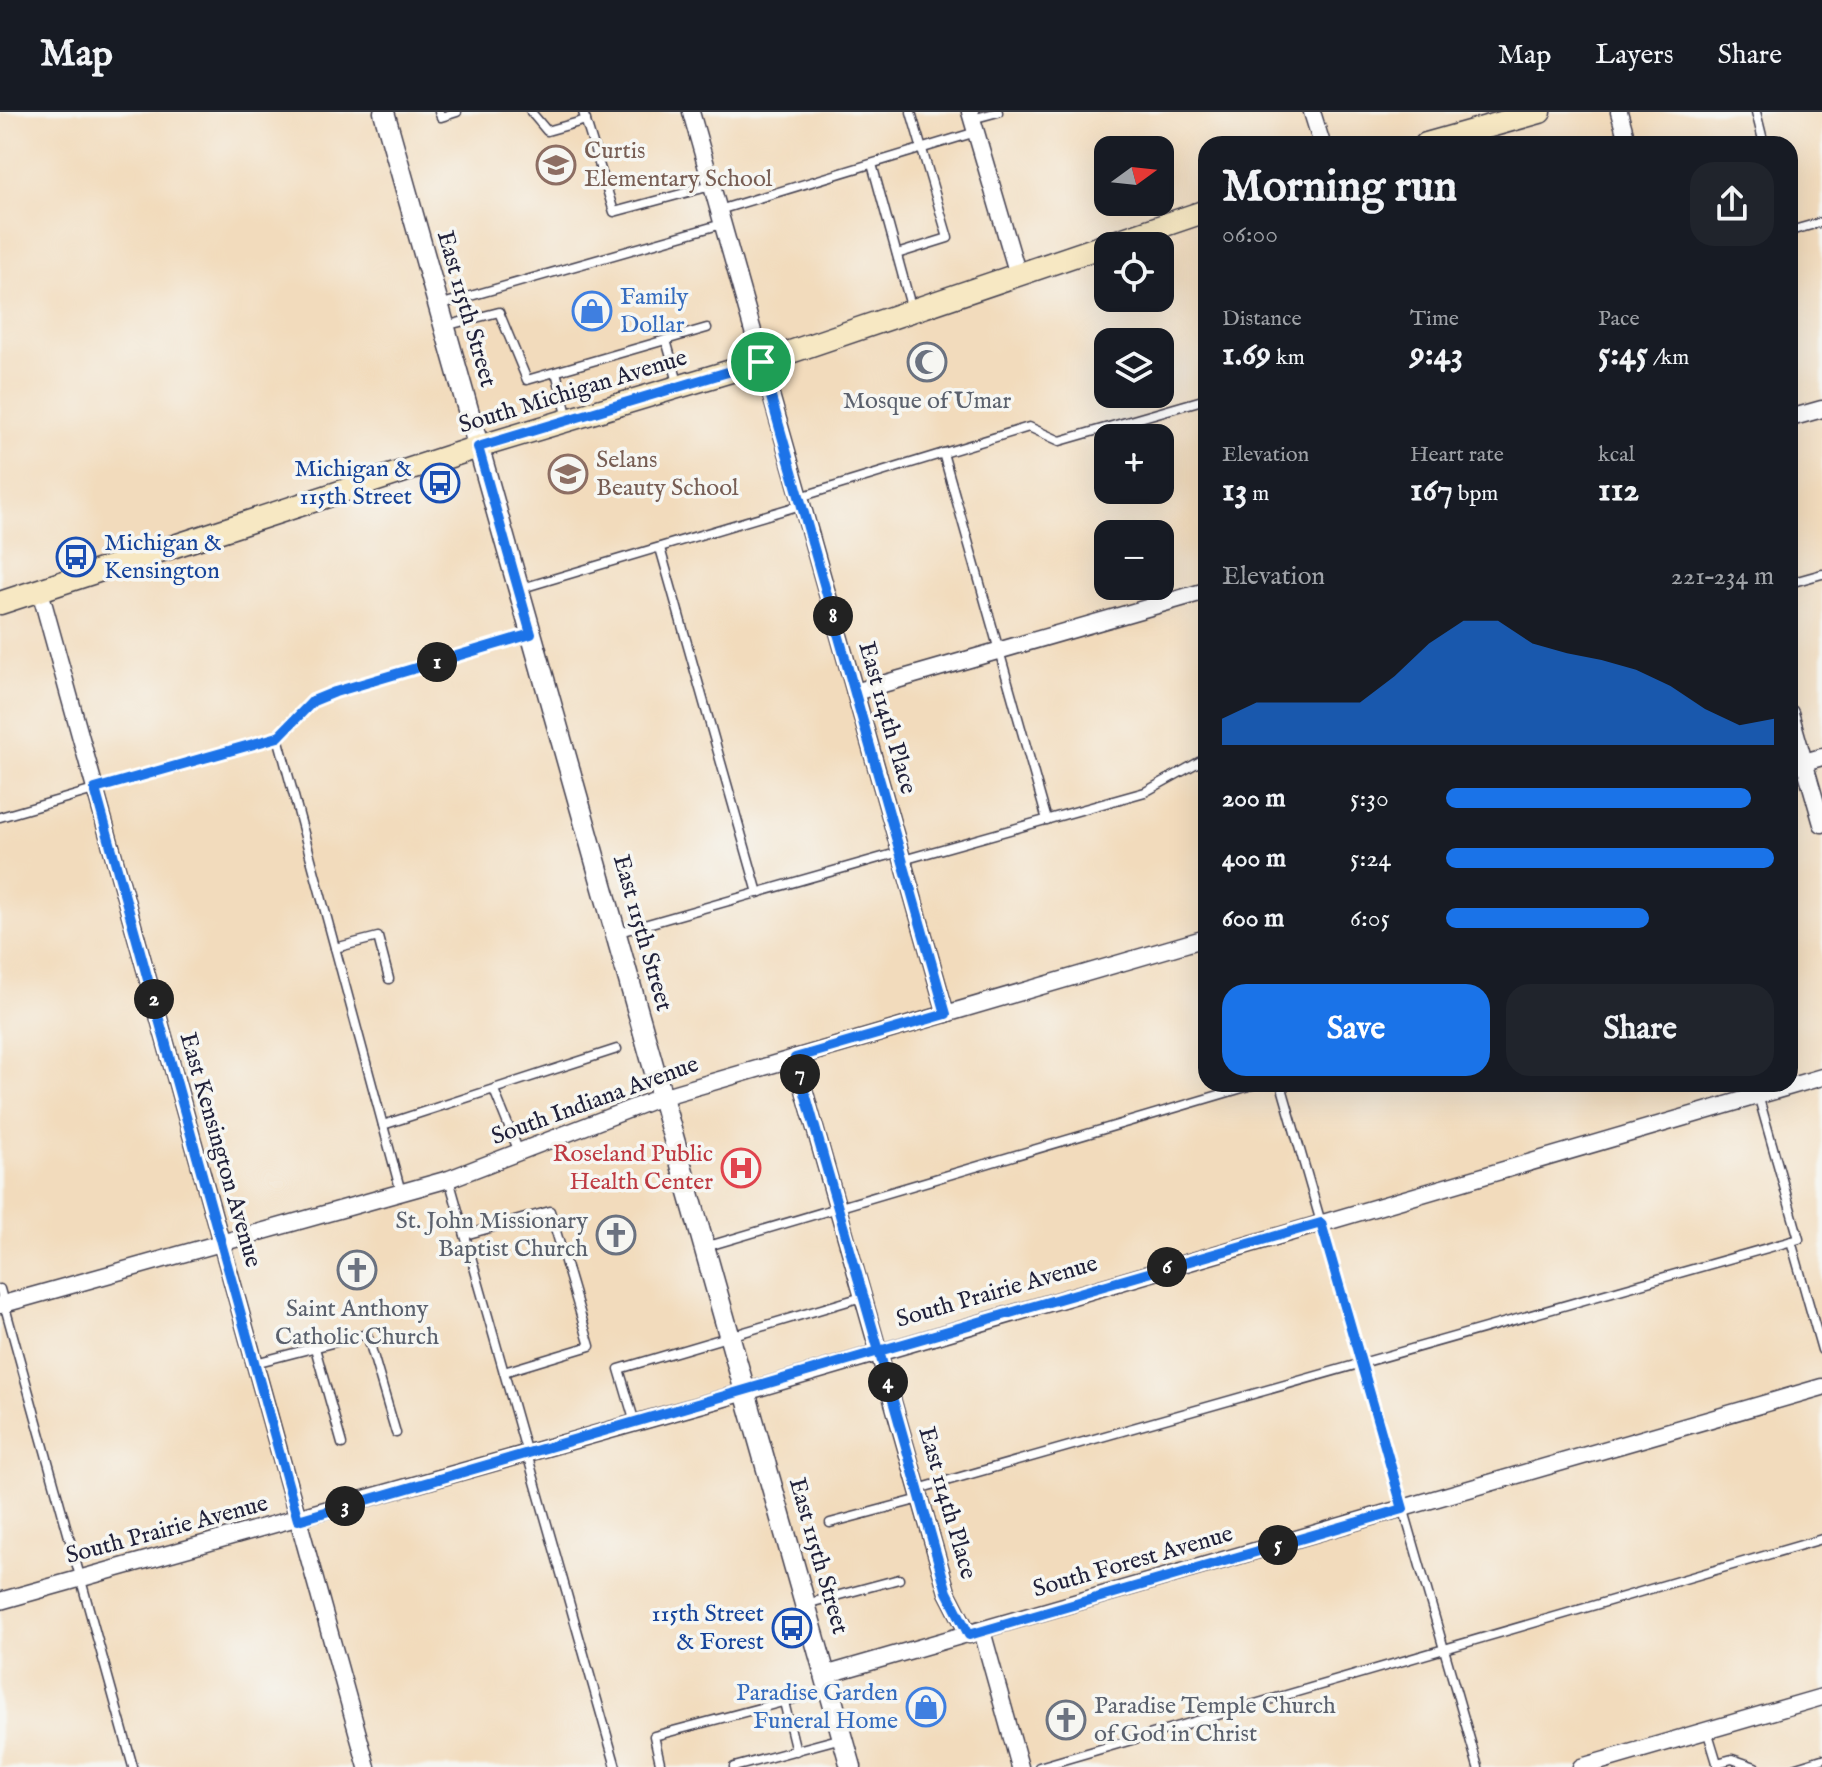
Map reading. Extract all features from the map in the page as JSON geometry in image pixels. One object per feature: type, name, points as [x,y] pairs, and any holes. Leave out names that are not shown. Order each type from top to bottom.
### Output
[{"type":"main road","points":[[1454,136],[1540,112]]},
{"type":"main road","name":"South Michigan Avenue","points":[[0,603],[478,447],[761,362],[1198,214]]},
{"type":"street","name":"East 115th Street","points":[[384,112],[851,1767]]},
{"type":"street","name":"East 114th Place","points":[[691,112],[946,1014]]},
{"type":"street","points":[[1312,112],[1320,136]]},
{"type":"street","points":[[1619,112],[1626,136]]},
{"type":"street","points":[[973,121],[1018,275]]},
{"type":"street","points":[[1798,416],[1822,409]]},
{"type":"street","name":"East Kensington Avenue","points":[[40,591],[367,1767]]},
{"type":"street","points":[[855,692],[1198,593]]},
{"type":"street","points":[[1798,764],[1822,757]]},
{"type":"street","points":[[1798,766],[1822,824]]},
{"type":"street","name":"South Indiana Avenue","points":[[1,1299],[449,1179],[661,1097],[1198,940]]},
{"type":"street","name":"East 114th Place","points":[[795,1058],[947,1592],[975,1633],[1020,1767]]},
{"type":"street","name":"South Prairie Avenue","points":[[1798,1082],[1822,1077]]},
{"type":"street","name":"South Prairie Avenue","points":[[0,1601],[298,1520],[745,1392],[1758,1092]]},
{"type":"street","name":"South Forest Avenue","points":[[827,1683],[975,1633],[1822,1387]]},
{"type":"street","points":[[1581,1767],[1822,1697]]},
{"type":"lane","points":[[439,112],[441,117],[457,112]]},
{"type":"lane","points":[[531,112],[547,131],[584,116],[614,212],[712,186]]},
{"type":"lane","points":[[897,254],[948,238],[911,112]]},
{"type":"lane","points":[[438,305],[720,217],[921,149],[973,121],[998,112]]},
{"type":"lane","points":[[1756,112],[1762,136]]},
{"type":"lane","points":[[872,164],[912,311]]},
{"type":"lane","points":[[1798,229],[1822,222]]},
{"type":"lane","points":[[444,326],[499,312],[527,380],[707,328]]},
{"type":"lane","points":[[666,340],[679,387]]},
{"type":"lane","points":[[556,372],[568,420]]},
{"type":"lane","points":[[519,590],[660,548],[1029,427],[1060,441],[1198,401]]},
{"type":"lane","points":[[943,453],[1047,820]]},
{"type":"lane","points":[[660,548],[758,893]]},
{"type":"lane","points":[[1798,581],[1822,574]]},
{"type":"lane","points":[[0,817],[278,737],[313,701],[335,692],[531,634]]},
{"type":"lane","points":[[278,737],[401,1192]]},
{"type":"lane","points":[[615,934],[758,893],[1145,792],[1198,762]]},
{"type":"lane","points":[[335,948],[378,937],[389,979]]},
{"type":"lane","points":[[383,1125],[617,1049]]},
{"type":"lane","points":[[494,1090],[520,1153]]},
{"type":"lane","points":[[704,1247],[1229,1092]]},
{"type":"lane","points":[[1283,1092],[1478,1767]]},
{"type":"lane","points":[[830,1523],[1361,1362],[1799,1239],[1765,1092]]},
{"type":"lane","points":[[449,1179],[616,1767]]},
{"type":"lane","points":[[465,1235],[550,1211],[590,1346],[504,1372]]},
{"type":"lane","points":[[1791,1241],[1822,1350]]},
{"type":"lane","points":[[635,1423],[619,1369],[863,1297]]},
{"type":"lane","points":[[1,1299],[133,1767]]},
{"type":"lane","points":[[255,1363],[367,1334],[396,1433]]},
{"type":"lane","points":[[315,1348],[342,1444]]},
{"type":"lane","points":[[1039,1767],[1822,1539]]},
{"type":"lane","points":[[805,1605],[899,1579]]},
{"type":"lane","points":[[661,1767],[654,1736],[784,1702],[827,1683]]},
{"type":"lane","points":[[784,1702],[796,1751]]},
{"type":"lane","points":[[1707,1730],[1718,1765],[1732,1759],[1755,1767]]},
{"type":"lane","points":[[734,1767],[843,1738]]},
{"type":"lane","points":[[1796,1767],[1822,1759]]},
{"type":"place","name":"Curtis Elementary School","points":[[556,165]]},
{"type":"place","name":"Family Dollar","points":[[592,311]]},
{"type":"place","name":"Mosque of Umar","points":[[927,362]]},
{"type":"place","name":"Selans Beauty School","points":[[568,474]]},
{"type":"place","name":"Michigan & 115th Street","points":[[440,483]]},
{"type":"place","name":"Michigan & Kensington","points":[[76,557]]},
{"type":"place","name":"Roseland Public Health Center","points":[[741,1168]]},
{"type":"place","name":"St. John Missionary Baptist Church","points":[[616,1235]]},
{"type":"place","name":"Saint Anthony Catholic Church","points":[[357,1270]]},
{"type":"place","name":"115th Street & Forest","points":[[792,1628]]},
{"type":"place","name":"Paradise Garden Funeral Home","points":[[926,1707]]},
{"type":"place","name":"Paradise Temple Church of God in Christ","points":[[1066,1720]]},
{"type":"route","points":[[761,362],[478,447],[531,634],[335,692],[313,701],[278,737],[95,789],[298,1520],[879,1351],[947,1592],[969,1635],[1403,1509],[1321,1223],[879,1351],[795,1058],[946,1014],[761,362]]}]
